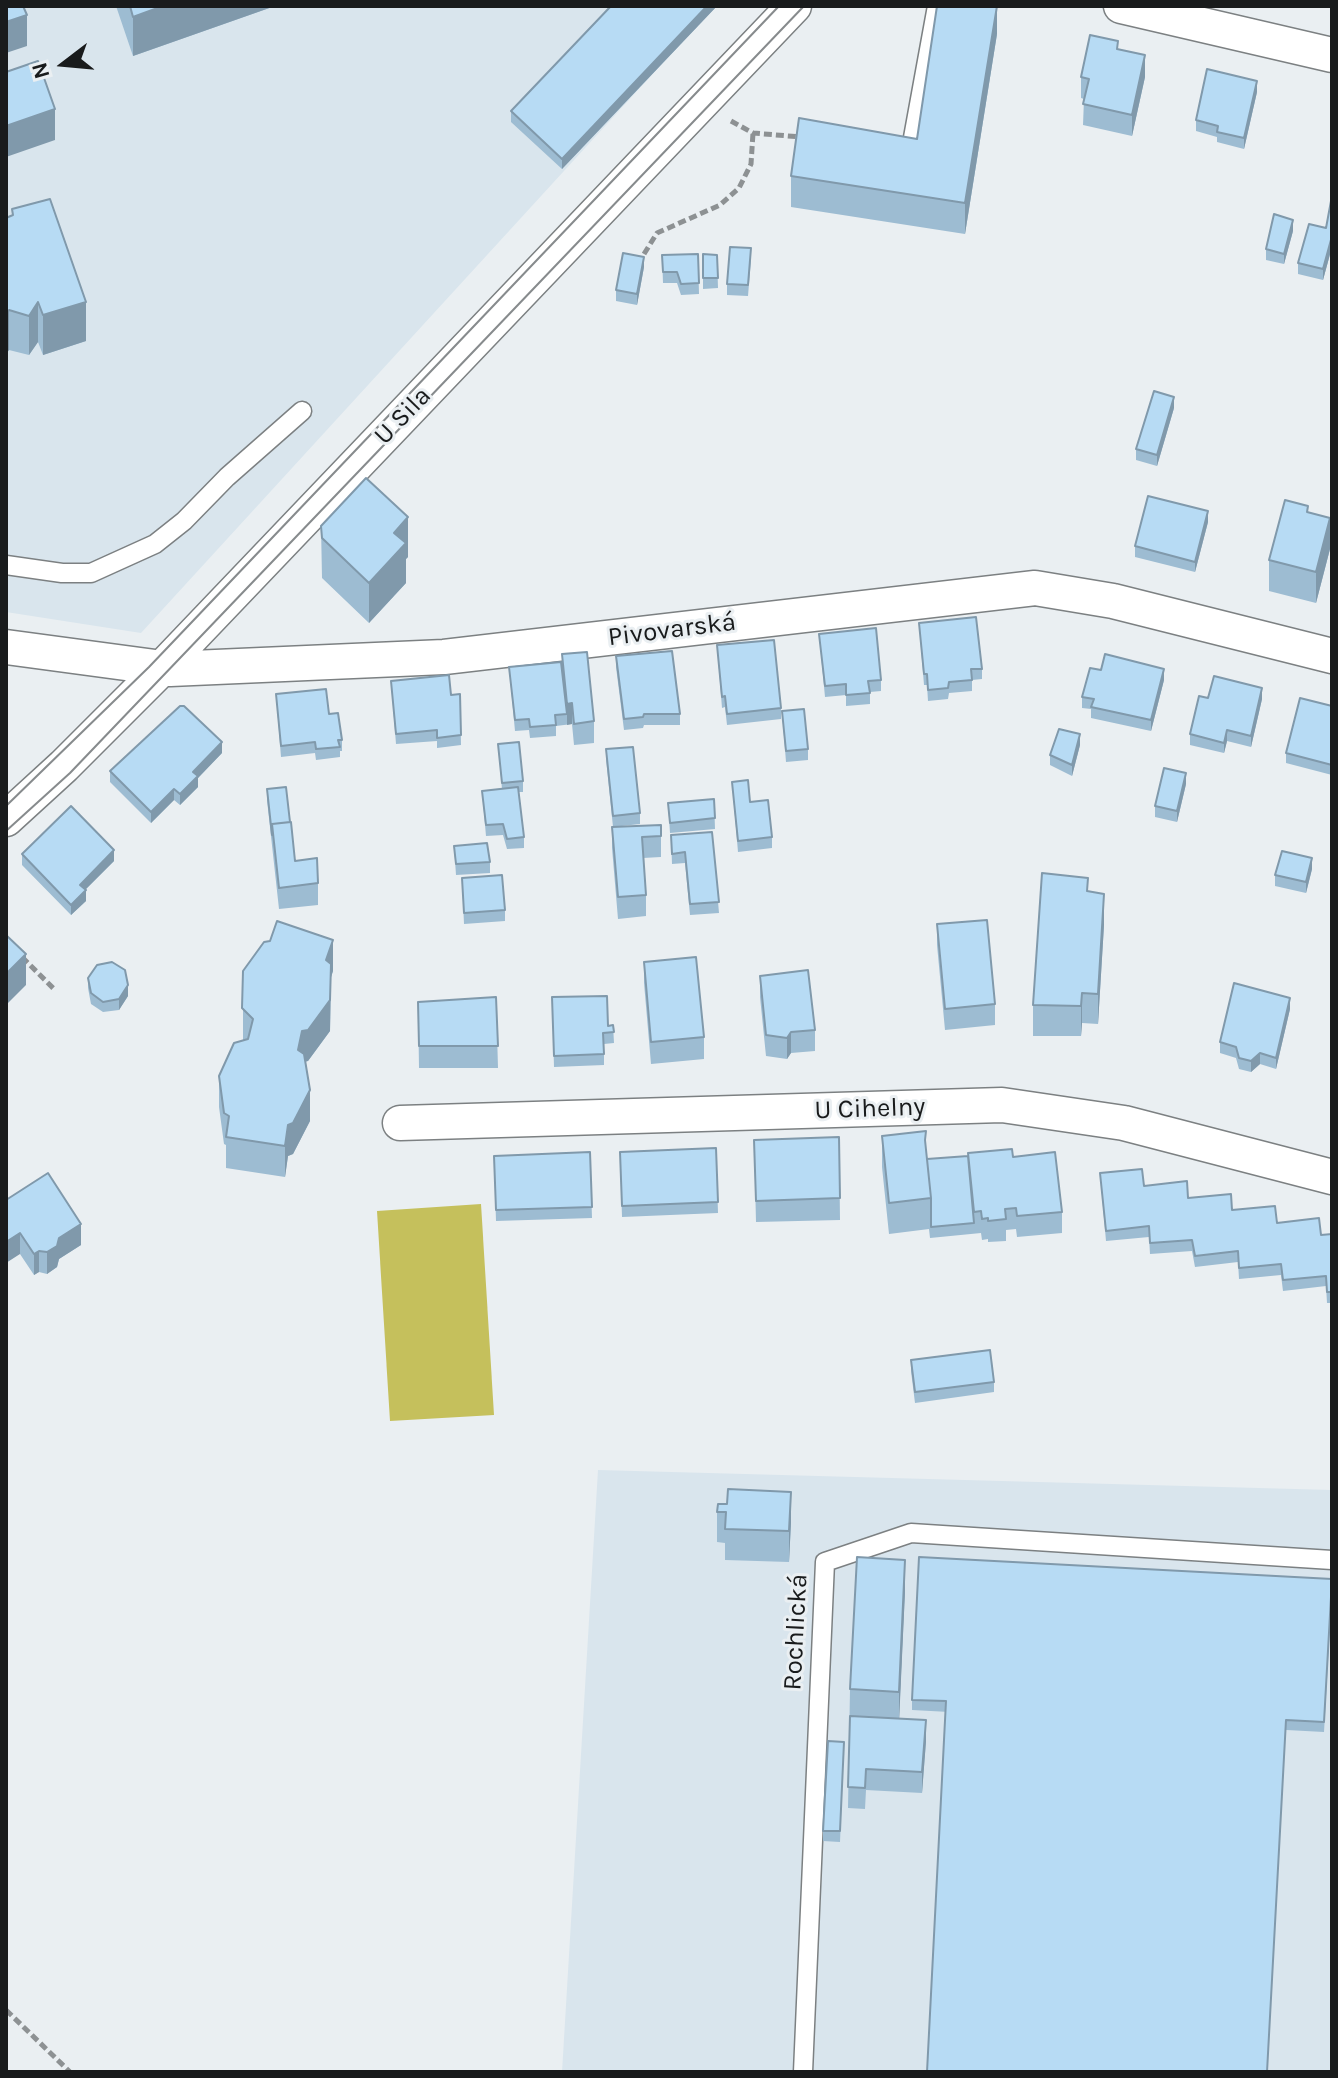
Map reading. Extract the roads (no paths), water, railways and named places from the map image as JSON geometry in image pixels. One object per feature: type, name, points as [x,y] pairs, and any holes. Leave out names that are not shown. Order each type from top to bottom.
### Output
[{"type":"street","name":"U Sila","points":[[6,819],[164,666],[794,6]]},
{"type":"street","points":[[1121,6],[1332,55]]},
{"type":"street","name":"Pivovarská","points":[[6,647],[170,669],[444,657],[1035,588],[1113,601],[1332,656]]},
{"type":"street","name":"U Cihelny","points":[[400,1123],[1002,1105],[1124,1123],[1332,1177]]},
{"type":"lane","points":[[910,154],[937,6]]},
{"type":"lane","points":[[6,565],[62,573],[91,573],[155,544],[184,521],[227,477],[302,411]]},
{"type":"lane","name":"Rochlická","points":[[803,2072],[825,1562],[911,1533],[1332,1560]]},
{"type":"tram line","points":[[6,806],[149,667],[779,6]]},
{"type":"tram line","points":[[6,831],[70,773],[804,6]]}]
